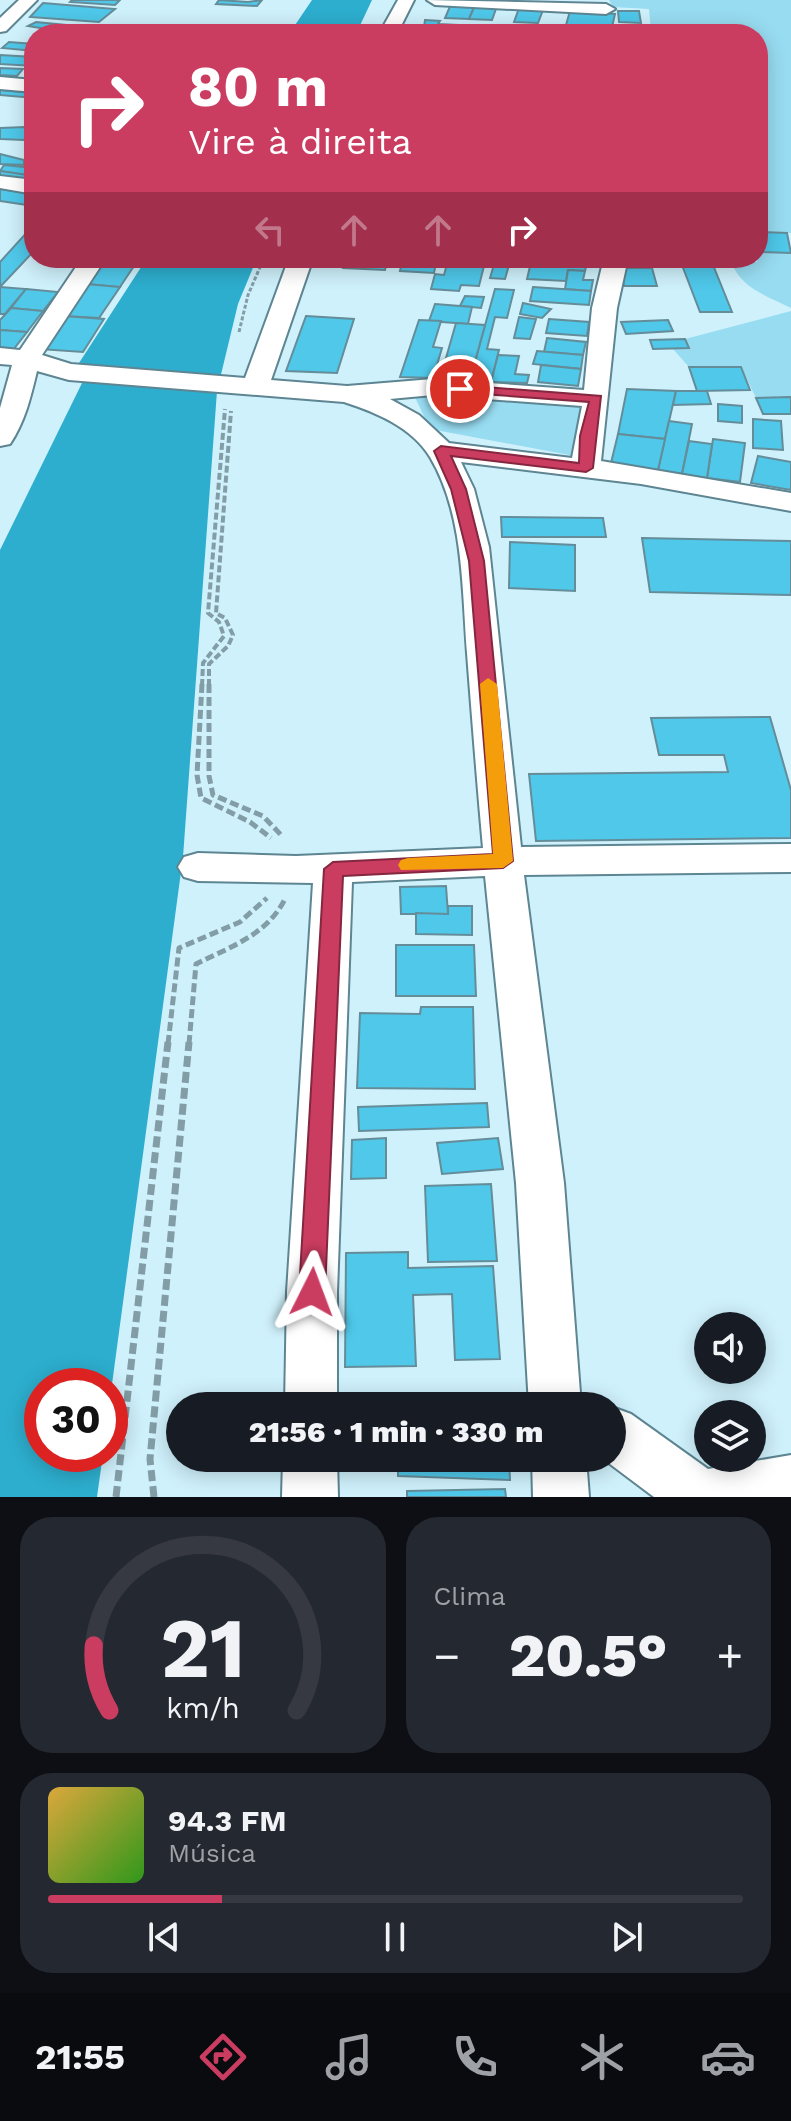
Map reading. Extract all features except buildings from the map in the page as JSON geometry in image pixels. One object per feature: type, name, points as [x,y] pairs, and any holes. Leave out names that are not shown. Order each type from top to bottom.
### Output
[{"type":"street","points":[[0,27],[29,0]]},
{"type":"street","points":[[393,24],[406,0]]},
{"type":"street","points":[[435,0],[606,9]]},
{"type":"street","points":[[0,83],[24,85]]},
{"type":"street","points":[[0,182],[24,186]]},
{"type":"street","points":[[0,438],[13,357],[86,268]]},
{"type":"street","points":[[255,387],[297,268]]},
{"type":"street","points":[[586,468],[587,436],[596,399],[608,268]]},
{"type":"street","points":[[13,357],[69,372],[347,394],[433,387],[596,399]]},
{"type":"street","points":[[347,394],[385,406],[409,421],[441,451],[459,489],[477,561],[503,861],[560,1392]]},
{"type":"street","points":[[441,451],[586,468],[791,502]]},
{"type":"street","points":[[198,867],[333,869],[503,861],[791,858]]},
{"type":"street","points":[[311,1392],[312,1292],[333,869]]},
{"type":"street","points":[[626,1443],[702,1497],[791,1482]]},
{"type":"street","points":[[310,1472],[310,1497]]},
{"type":"street","points":[[560,1472],[561,1497]]},
{"type":"shaded area","points":[[312,0],[372,0],[361,24],[296,24]]},
{"type":"shaded area","points":[[609,0],[791,0],[791,233],[768,232],[768,24],[650,24],[649,9],[613,7]]},
{"type":"shaded area","points":[[768,252],[791,253],[791,308],[748,285],[735,270],[768,268]]},
{"type":"shaded area","points":[[141,268],[253,268],[238,304],[217,391],[183,857],[114,1368],[24,1368],[24,1472],[100,1472],[97,1497],[0,1497],[0,550],[83,381],[79,363]]},
{"type":"shaded area","points":[[791,311],[791,397],[756,398],[741,367],[689,367],[673,349],[688,348],[685,339]]},
{"type":"shaded area","points":[[411,389],[575,403],[580,406],[580,457],[430,429]]},
{"type":"slow traffic","points":[[408,865],[503,861],[488,684]]},
{"type":"route","points":[[312,1292],[333,869],[503,861],[477,561],[459,489],[441,451],[586,468],[587,436],[596,399],[460,389]]}]
